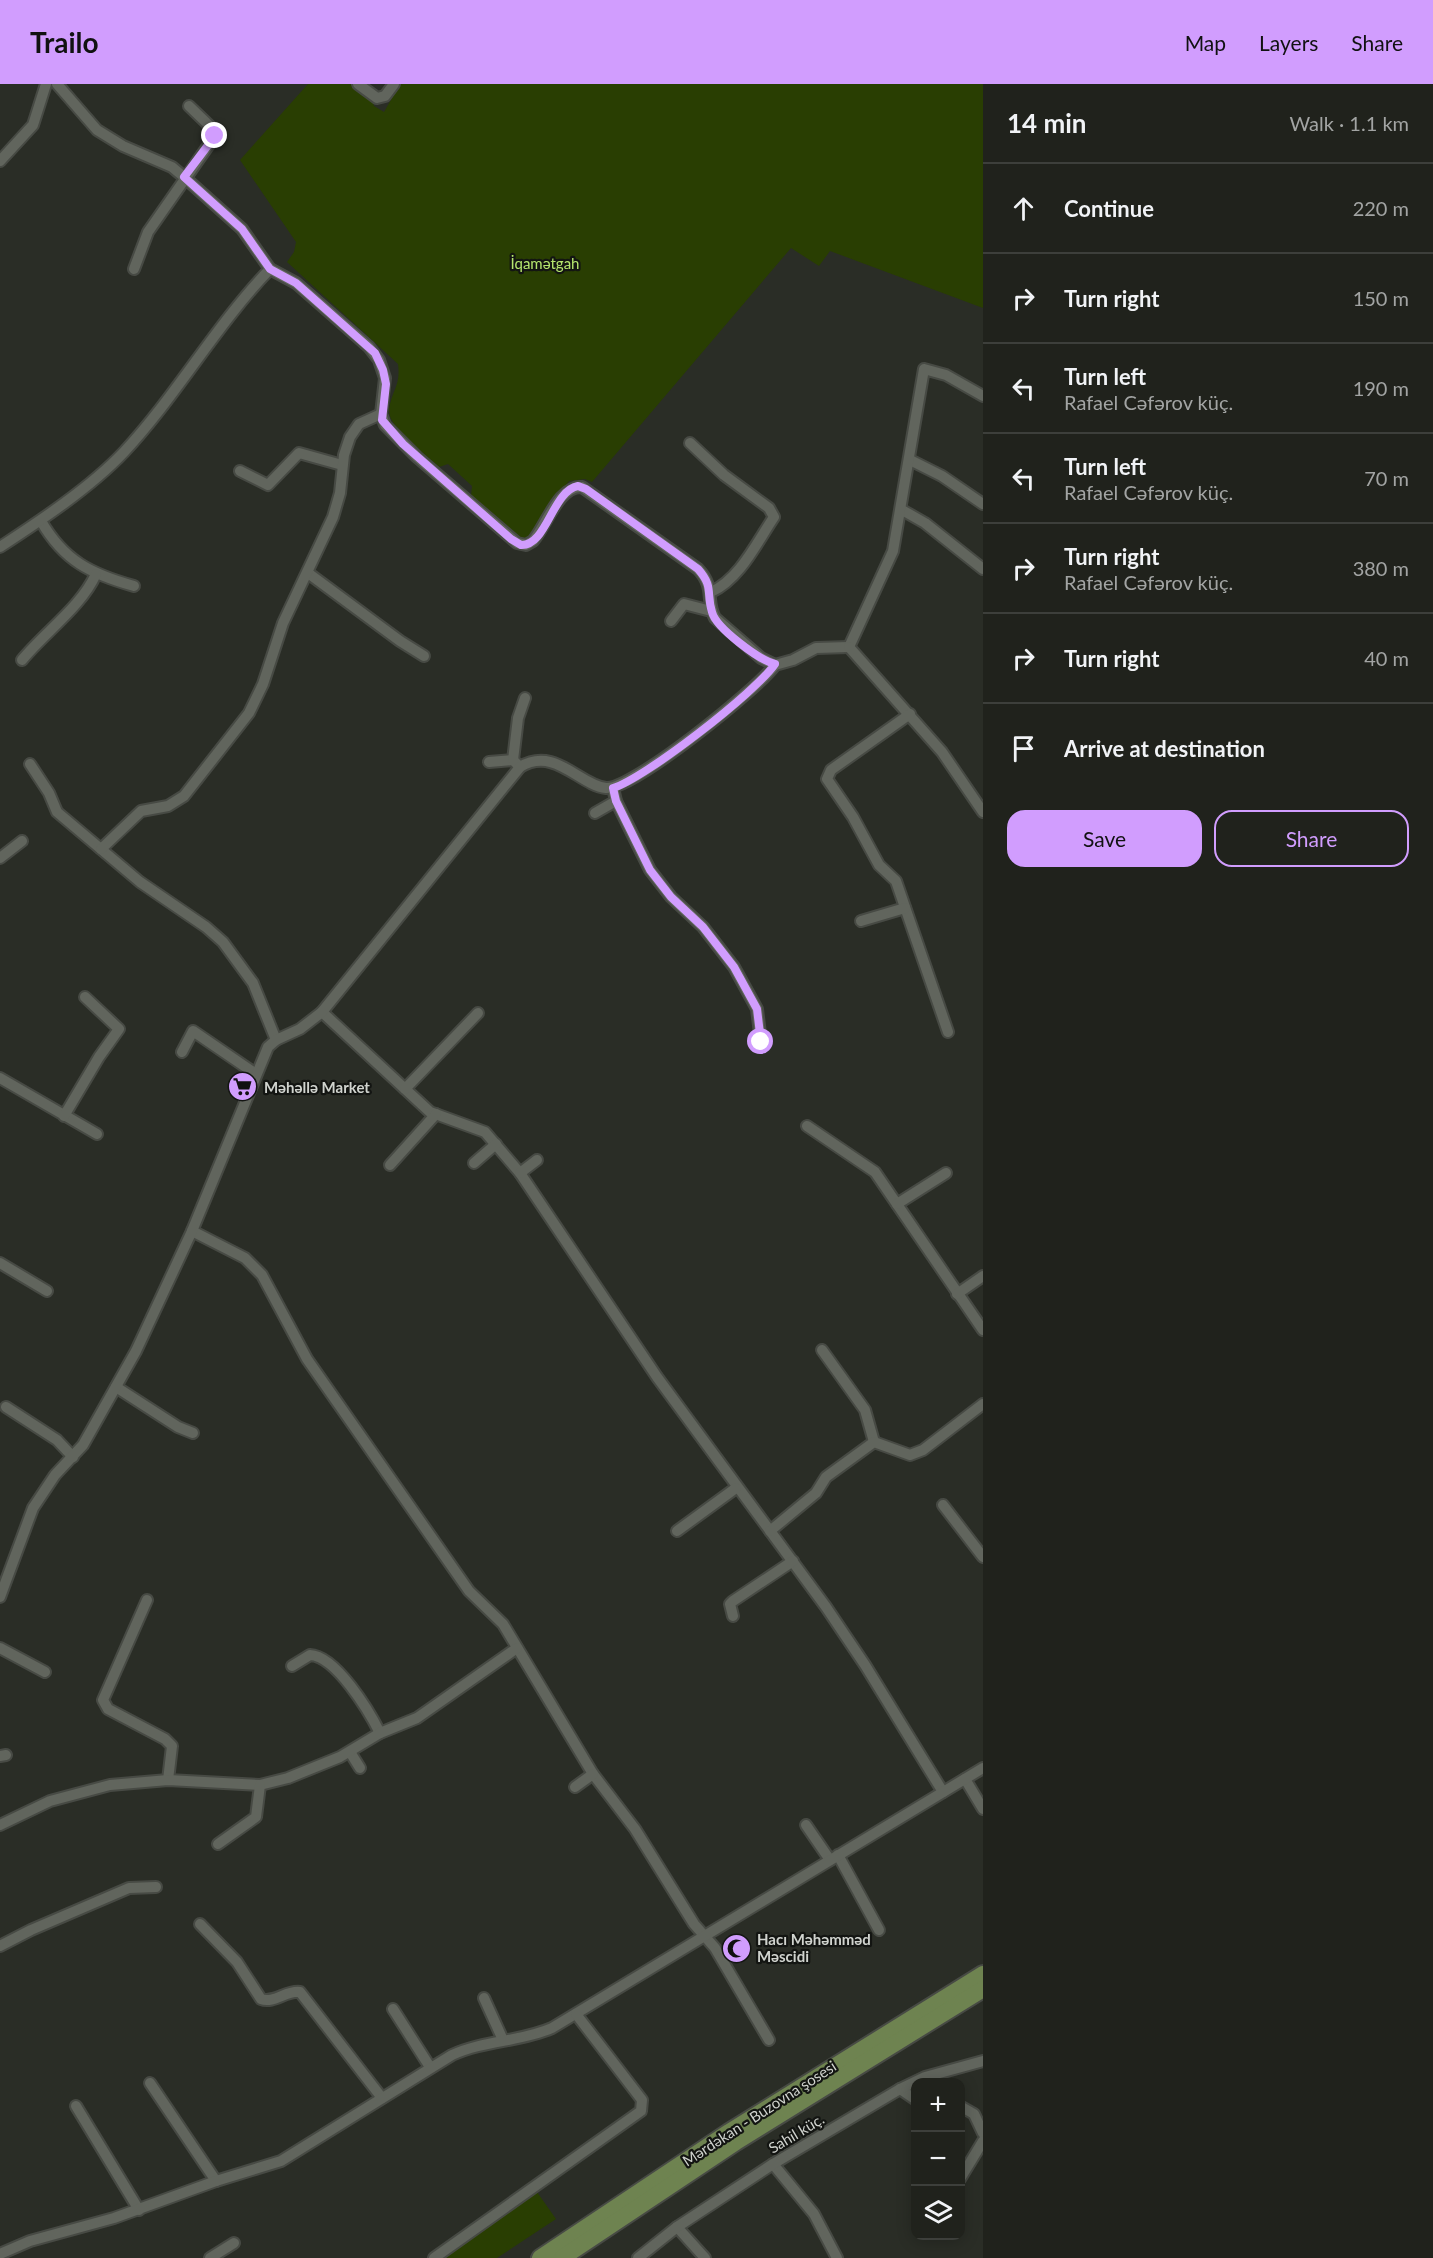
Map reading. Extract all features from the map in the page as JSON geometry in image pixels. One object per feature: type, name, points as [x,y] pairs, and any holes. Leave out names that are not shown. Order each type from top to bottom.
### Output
[{"type":"main road","name":"Mərdəkan - Buzovna şosesi","points":[[540,2258],[738,2126],[983,1974]]},
{"type":"main road","name":"Mərdəkan - Buzovna şosesi","points":[[562,2258],[736,2142],[983,1989]]},
{"type":"street","points":[[0,160],[33,125],[46,84]]},
{"type":"street","points":[[57,84],[98,130],[123,146],[172,168],[184,177],[242,229],[270,269],[296,283],[375,353],[383,370],[386,384],[381,414],[385,425],[403,444],[517,543],[525,545],[533,541],[564,495],[572,488],[582,487],[698,569],[708,582],[711,592],[711,611],[724,629],[761,658],[775,664],[793,660],[816,648],[849,647],[910,714],[954,768],[983,812]]},
{"type":"street","points":[[358,84],[377,98],[385,96],[394,84]]},
{"type":"street","points":[[134,269],[148,232],[215,133],[189,106]]},
{"type":"street","points":[[0,547],[41,521],[126,450],[246,295],[270,269]]},
{"type":"street","points":[[849,647],[888,566],[902,510],[924,369],[946,375],[983,396]]},
{"type":"street","points":[[101,849],[141,811],[168,806],[184,796],[222,744],[243,721],[263,684],[282,623],[308,573],[338,504],[342,465],[354,429],[364,420],[381,414]]},
{"type":"street","points":[[690,443],[724,475],[773,513],[774,517],[741,567],[727,582],[711,592]]},
{"type":"street","points":[[240,471],[268,485],[299,453],[342,465]]},
{"type":"street","points":[[910,460],[942,476],[983,504]]},
{"type":"street","points":[[902,510],[925,523],[983,569]]},
{"type":"street","points":[[41,521],[62,551],[96,574],[134,586]]},
{"type":"street","points":[[308,573],[400,642],[424,656]]},
{"type":"street","points":[[22,660],[41,637],[81,598],[96,574]]},
{"type":"street","points":[[671,621],[684,604],[711,611]]},
{"type":"street","points":[[489,762],[517,764],[538,762],[560,765],[600,786],[613,788],[631,780],[684,743],[755,688],[775,664]]},
{"type":"street","points":[[0,1596],[33,1508],[55,1475],[90,1435],[192,1232],[268,1047],[276,1040],[300,1029],[322,1012],[517,764],[518,718],[525,698]]},
{"type":"street","points":[[910,714],[831,770],[827,779],[854,817],[879,865],[896,881],[948,1032]]},
{"type":"street","points":[[30,764],[49,793],[57,812],[140,882],[199,922],[223,942],[253,983],[276,1040]]},
{"type":"street","points":[[613,788],[616,801],[650,870],[671,897],[703,927],[734,967],[757,1009],[761,1042]]},
{"type":"street","points":[[595,813],[616,801]]},
{"type":"street","points":[[0,858],[22,841]]},
{"type":"street","points":[[861,921],[905,908]]},
{"type":"street","points":[[64,1116],[99,1057],[119,1029],[85,997]]},
{"type":"street","points":[[322,1012],[405,1089],[436,1114],[479,1129],[496,1144],[520,1173],[657,1377],[736,1488],[793,1561],[865,1665],[944,1792]]},
{"type":"street","points":[[405,1089],[478,1012]]},
{"type":"street","points":[[182,1052],[193,1031],[256,1074]]},
{"type":"street","points":[[0,1078],[98,1134]]},
{"type":"street","points":[[390,1165],[436,1114]]},
{"type":"street","points":[[807,1126],[834,1147],[870,1166],[983,1330]]},
{"type":"street","points":[[474,1163],[496,1144]]},
{"type":"street","points":[[520,1173],[537,1160]]},
{"type":"street","points":[[897,1204],[946,1173]]},
{"type":"street","points":[[192,1232],[245,1258],[262,1275],[307,1359],[470,1591],[500,1619],[593,1774],[635,1829],[690,1919],[716,1948],[769,2040]]},
{"type":"street","points":[[0,1263],[47,1291]]},
{"type":"street","points":[[957,1294],[983,1276]]},
{"type":"street","points":[[822,1350],[865,1410],[874,1442]]},
{"type":"street","points":[[116,1387],[178,1427],[193,1433]]},
{"type":"street","points":[[874,1442],[910,1455],[923,1450],[983,1404]]},
{"type":"street","points":[[6,1407],[57,1440],[73,1457]]},
{"type":"street","points":[[771,1531],[816,1493],[826,1477],[874,1442]]},
{"type":"street","points":[[677,1531],[736,1488]]},
{"type":"street","points":[[943,1505],[983,1557]]},
{"type":"street","points":[[733,1616],[730,1604],[733,1600],[793,1561]]},
{"type":"street","points":[[147,1600],[103,1700],[108,1709],[169,1742],[173,1751],[168,1779]]},
{"type":"street","points":[[0,1824],[41,1805],[93,1788],[168,1779],[260,1785],[288,1778],[350,1752],[380,1733],[417,1718],[517,1647]]},
{"type":"street","points":[[0,1648],[45,1672]]},
{"type":"street","points":[[292,1666],[310,1655],[324,1659],[352,1688],[380,1733]]},
{"type":"street","points":[[350,1752],[360,1768]]},
{"type":"street","points":[[0,2254],[30,2241],[139,2210],[289,2157],[430,2067],[472,2046],[543,2032],[983,1768]]},
{"type":"street","points":[[575,1786],[593,1774]]},
{"type":"street","points":[[965,1779],[983,1809]]},
{"type":"street","points":[[218,1844],[256,1817],[260,1785]]},
{"type":"street","points":[[806,1825],[834,1858],[879,1930]]},
{"type":"street","points":[[0,1946],[31,1930],[129,1888],[156,1887]]},
{"type":"street","points":[[200,1924],[237,1962],[261,1999],[272,2000],[288,1993],[300,1992],[382,2098]]},
{"type":"street","points":[[484,1998],[503,2040]]},
{"type":"street","points":[[393,2009],[430,2067]]},
{"type":"street","points":[[434,2258],[641,2111],[642,2100],[576,2014]]},
{"type":"street","name":"Sahil küç.","points":[[638,2258],[677,2227],[773,2164],[900,2089],[925,2077],[983,2061]]},
{"type":"street","points":[[150,2083],[216,2181]]},
{"type":"street","points":[[900,2089],[911,2097]]},
{"type":"street","points":[[76,2106],[139,2210]]},
{"type":"street","points":[[965,2109],[974,2114],[983,2133]]},
{"type":"street","points":[[965,2171],[983,2141]]},
{"type":"street","points":[[773,2164],[814,2214],[837,2258]]},
{"type":"street","points":[[677,2227],[705,2258]]},
{"type":"street","points":[[210,2258],[234,2243]]},
{"type":"green space","name":"İqamətgah","points":[[308,84],[354,84],[374,106],[384,112],[400,84],[983,84],[983,308],[830,251],[819,266],[791,248],[592,482],[585,479],[569,481],[527,540],[522,540],[471,496],[472,486],[448,464],[439,467],[400,432],[390,416],[389,409],[397,382],[398,364],[287,262],[294,252],[296,242],[240,160]]},
{"type":"green space","points":[[537,2192],[556,2219],[497,2258],[439,2258]]},
{"type":"place","name":"Məhəllə Market","points":[[243,1087]]},
{"type":"place","name":"Hacı Məhəmməd Məscidi","points":[[736,1948]]},
{"type":"route","points":[[215,136],[184,177],[242,229],[270,269],[296,283],[375,353],[380,360],[386,384],[382,420],[403,444],[511,539],[521,545],[530,544],[533,541],[568,491],[578,486],[586,489],[698,569],[710,586],[711,611],[718,623],[761,658],[775,664],[755,688],[684,743],[631,780],[613,788],[616,801],[638,851],[650,870],[671,897],[703,927],[734,967],[757,1009],[761,1042]]}]
